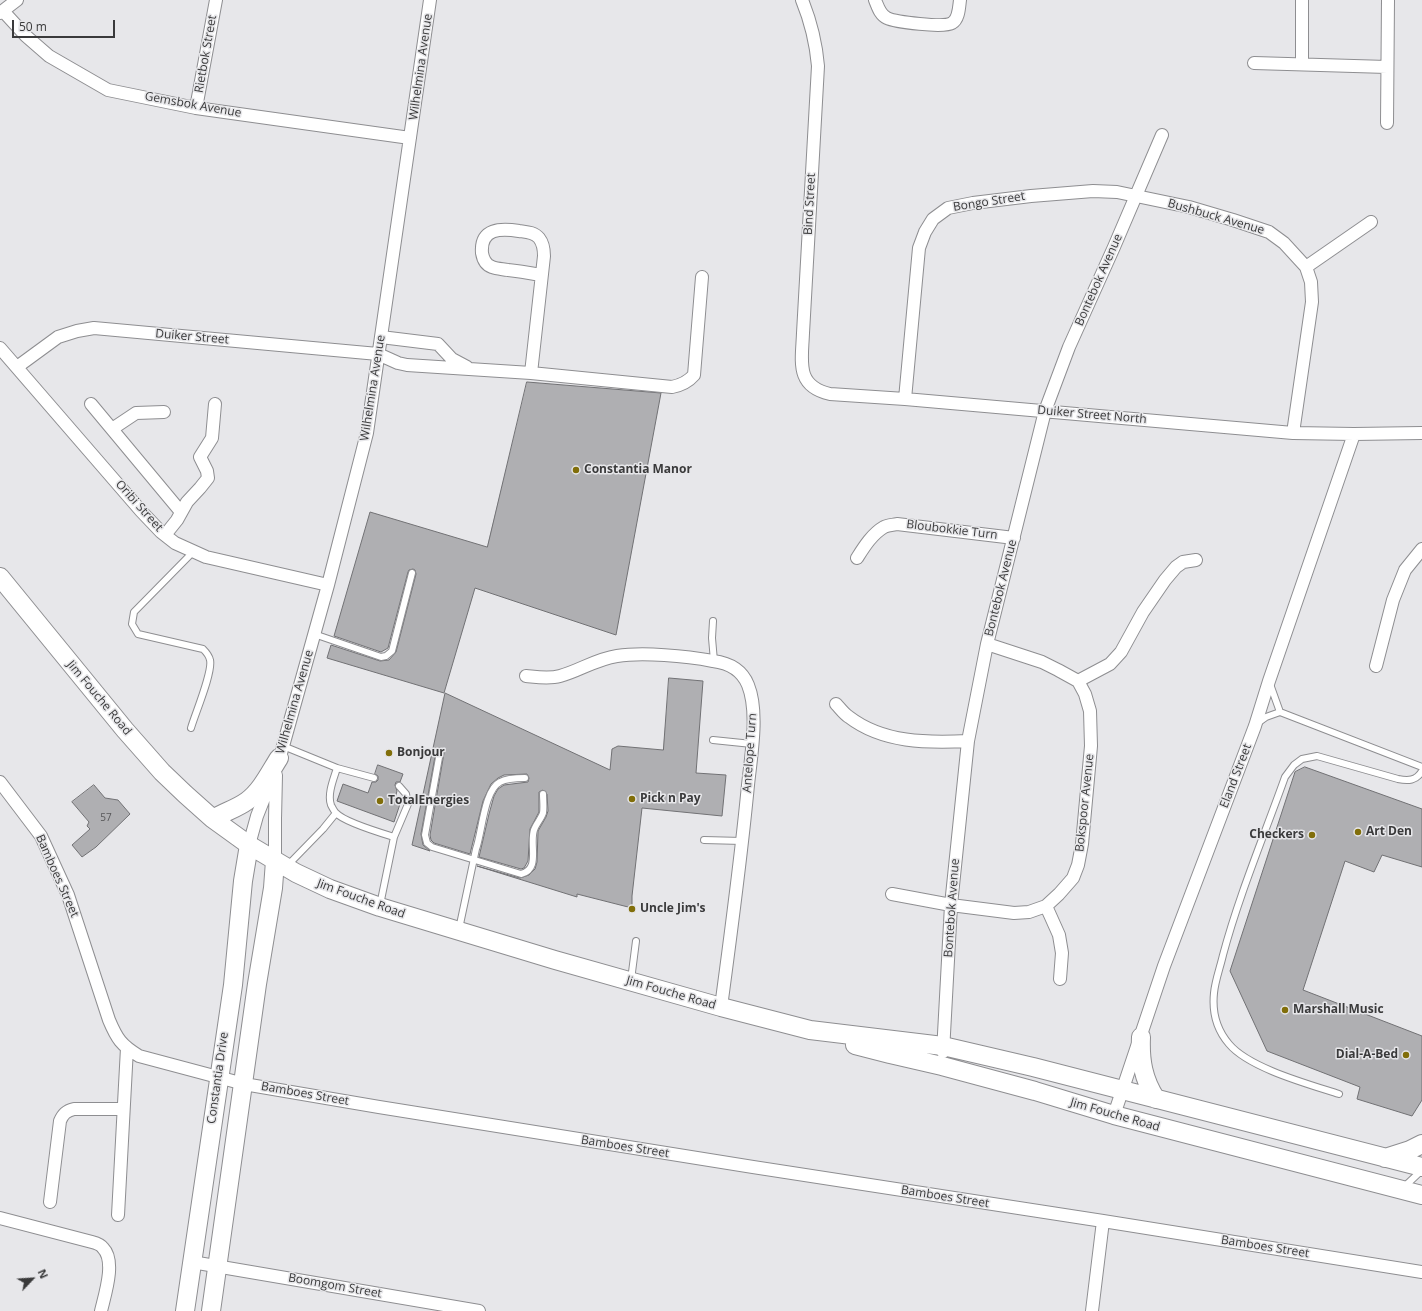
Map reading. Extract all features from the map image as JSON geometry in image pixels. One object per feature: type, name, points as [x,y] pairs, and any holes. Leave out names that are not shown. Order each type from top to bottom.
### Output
[{"type":"street","points":[[1,12],[17,0]]},
{"type":"street","name":"Rietbok Street","points":[[196,108],[216,0]]},
{"type":"street","name":"Wilhelmina Avenue","points":[[249,845],[257,816],[280,757],[328,586],[367,433],[430,0]]},
{"type":"street","name":"Bind Street","points":[[802,0],[808,14],[815,39],[818,66],[802,371],[806,381],[811,386],[820,392],[830,394]]},
{"type":"street","points":[[875,0],[881,14],[887,18],[896,21],[939,26],[951,24],[956,19],[960,0]]},
{"type":"street","points":[[1302,0],[1302,64]]},
{"type":"street","points":[[1387,123],[1388,0]]},
{"type":"street","name":"Gemsbok Avenue","points":[[1,12],[49,56],[108,90],[196,108],[410,138]]},
{"type":"street","points":[[1254,63],[1387,67]]},
{"type":"street","name":"Bontebok Avenue","points":[[942,1066],[951,905],[968,741],[987,644],[1045,411],[1069,347],[1103,274],[1162,135]]},
{"type":"street","name":"Bongo Street","points":[[905,399],[919,248],[925,232],[933,219],[948,208],[973,203],[1031,196],[1093,191],[1117,192],[1136,197]]},
{"type":"street","name":"Bushbuck Avenue","points":[[1136,197],[1189,207],[1269,232],[1284,243],[1306,267],[1311,282],[1312,302],[1293,433]]},
{"type":"street","points":[[1306,267],[1371,222]]},
{"type":"street","points":[[531,373],[544,248],[538,238],[530,233],[510,229],[496,229],[484,240],[482,246],[483,257],[492,267],[541,275]]},
{"type":"street","name":"Duiker Street","points":[[17,367],[58,337],[77,331],[94,328],[378,354],[398,363],[423,366],[531,373],[672,387],[682,385],[690,380],[694,375],[702,277]]},
{"type":"street","points":[[381,337],[438,344],[452,359],[470,368]]},
{"type":"street","name":"Oribi Street","points":[[0,348],[141,511],[175,543],[206,557],[328,586]]},
{"type":"street","name":"Duiker Street North","points":[[830,394],[905,399],[1293,433],[1354,434],[1422,432]]},
{"type":"street","points":[[91,404],[181,512]]},
{"type":"street","points":[[165,535],[177,520],[187,502],[208,478],[207,471],[200,457],[212,438],[215,404]]},
{"type":"street","points":[[112,429],[136,413],[164,412]]},
{"type":"street","name":"Eland Street","points":[[1114,1116],[1164,966],[1255,726],[1354,434]]},
{"type":"street","name":"Bloubokkie Turn","points":[[857,558],[867,543],[884,527],[897,524],[1014,538]]},
{"type":"street","points":[[1376,666],[1393,600],[1405,570],[1422,549]]},
{"type":"street","points":[[987,644],[1042,662],[1078,681],[1110,664],[1122,652],[1143,612],[1176,566],[1183,562],[1196,560]]},
{"type":"street","name":"Jim Fouche Road","points":[[0,577],[125,730],[162,772],[213,819],[249,845],[280,864],[330,889],[380,907],[556,960],[721,1007],[810,1030],[838,1040],[1035,1091],[1114,1116],[1422,1196]]},
{"type":"street","name":"Antelope Turn","points":[[526,676],[558,676],[601,660],[617,656],[636,655],[714,661],[736,668],[743,676],[748,686],[753,708],[752,744],[742,841],[721,1007]]},
{"type":"street","name":"Bokspoor Avenue","points":[[892,894],[951,905],[1014,913],[1028,912],[1046,906],[1073,878],[1078,865],[1082,844],[1091,746],[1090,711],[1085,694],[1078,681]]},
{"type":"street","points":[[836,704],[848,717],[867,728],[887,736],[908,740],[938,742],[968,741]]},
{"type":"street","points":[[213,819],[254,796],[280,757]]},
{"type":"street","name":"Wilhelmina Avenue","points":[[280,757],[275,819],[280,864]]},
{"type":"street","name":"Bamboes Street","points":[[2,788],[41,836],[68,895],[81,931],[108,1020],[115,1036],[127,1048],[140,1056],[244,1084],[753,1167],[1422,1272]]},
{"type":"street","name":"Constantia Drive","points":[[185,1311],[232,985],[243,881],[249,845]]},
{"type":"street","points":[[211,1311],[257,984],[273,888],[280,864]]},
{"type":"street","points":[[1046,906],[1059,935],[1062,953],[1060,979]]},
{"type":"street","name":"Jim Fouche Road","points":[[810,1030],[944,1046],[1033,1067],[1422,1168]]},
{"type":"street","points":[[1140,1037],[1142,1069],[1146,1083],[1156,1099]]},
{"type":"street","points":[[118,1215],[127,1048]]},
{"type":"street","points":[[50,1202],[60,1121],[63,1115],[68,1110],[74,1109],[124,1109]]},
{"type":"street","points":[[1385,1158],[1410,1150],[1422,1144]]},
{"type":"street","points":[[0,1218],[92,1242],[103,1247],[109,1257],[109,1269],[101,1311]]},
{"type":"street","points":[[1092,1311],[1103,1221]]},
{"type":"street","name":"Boomgom Street","points":[[192,1262],[478,1311]]},
{"type":"lane","points":[[191,728],[208,675],[210,661],[208,654],[203,649],[138,634],[132,624],[134,612],[194,551]]},
{"type":"lane","points":[[314,634],[381,657],[389,655],[392,651],[412,573]]},
{"type":"lane","points":[[713,621],[712,638],[714,661]]},
{"type":"lane","points":[[1269,681],[1280,712]]},
{"type":"lane","points":[[1255,726],[1260,720],[1280,712],[1422,767]]},
{"type":"lane","points":[[713,740],[752,744]]},
{"type":"lane","points":[[440,752],[426,825],[426,839],[432,847],[474,858],[520,874],[528,871],[533,860],[534,830],[543,812],[543,794]]},
{"type":"lane","points":[[1338,1094],[1275,1072],[1248,1060],[1230,1045],[1218,1029],[1214,1014],[1214,993],[1231,926],[1285,777],[1294,765],[1302,759],[1317,756],[1407,781],[1414,780],[1422,771]]},
{"type":"lane","points":[[280,757],[337,768],[374,778]]},
{"type":"lane","points":[[337,768],[331,789],[330,803],[336,813],[345,819],[374,832],[394,837]]},
{"type":"lane","points":[[458,930],[474,858],[480,840],[482,819],[490,794],[494,786],[499,782],[525,778]]},
{"type":"lane","points":[[380,907],[394,837],[408,804],[406,794],[399,786]]},
{"type":"lane","points":[[280,864],[323,829],[336,813]]},
{"type":"lane","points":[[704,840],[742,841]]},
{"type":"lane","points":[[630,981],[636,941]]},
{"type":"lane","points":[[1401,1190],[1422,1168]]},
{"type":"building","name":"Constantia Manor","points":[[527,382],[661,393],[616,635],[475,588],[444,693],[327,658],[331,645],[380,661],[389,660],[396,652],[416,574],[415,570],[413,569],[409,570],[408,572],[388,648],[381,652],[334,636],[370,512],[487,547]]},
{"type":"building","points":[[669,678],[703,681],[696,773],[726,775],[722,816],[642,808],[632,908],[577,894],[577,897],[477,866],[520,878],[529,875],[535,869],[537,862],[538,831],[548,811],[547,794],[543,790],[539,792],[539,812],[530,829],[528,861],[524,868],[521,869],[479,857],[494,796],[498,789],[504,785],[528,782],[529,778],[527,774],[504,775],[491,784],[483,801],[470,854],[434,843],[431,840],[430,835],[444,753],[444,750],[441,748],[438,748],[436,751],[421,834],[423,845],[430,851],[412,845],[445,693],[610,770],[612,749],[618,746],[663,750]]},
{"type":"building","points":[[378,765],[403,774],[400,782],[396,782],[395,785],[397,791],[394,802],[400,804],[394,822],[337,801],[343,784],[368,793],[372,782],[376,782],[378,780],[378,776],[375,774]]},
{"type":"building","points":[[1305,767],[1422,809],[1422,867],[1382,855],[1374,872],[1345,861],[1303,990],[1422,1036],[1422,1100],[1412,1116],[1357,1099],[1360,1087],[1267,1051],[1230,971],[1295,772]]},
{"type":"building","points":[[94,785],[105,798],[118,800],[130,814],[96,847],[82,857],[72,845],[90,829],[87,826],[89,822],[72,802]]},
{"type":"place","name":"Constantia Manor","points":[[576,470]]},
{"type":"place","name":"Bonjour","points":[[389,753]]},
{"type":"place","name":"Pick n Pay","points":[[632,799]]},
{"type":"place","name":"TotalEnergies","points":[[380,801]]},
{"type":"place","name":"Art Den","points":[[1358,832]]},
{"type":"place","name":"Checkers","points":[[1312,835]]},
{"type":"place","name":"Uncle Jim's","points":[[632,909]]},
{"type":"place","name":"Marshall Music","points":[[1285,1010]]},
{"type":"place","name":"Dial-A-Bed","points":[[1406,1055]]}]
